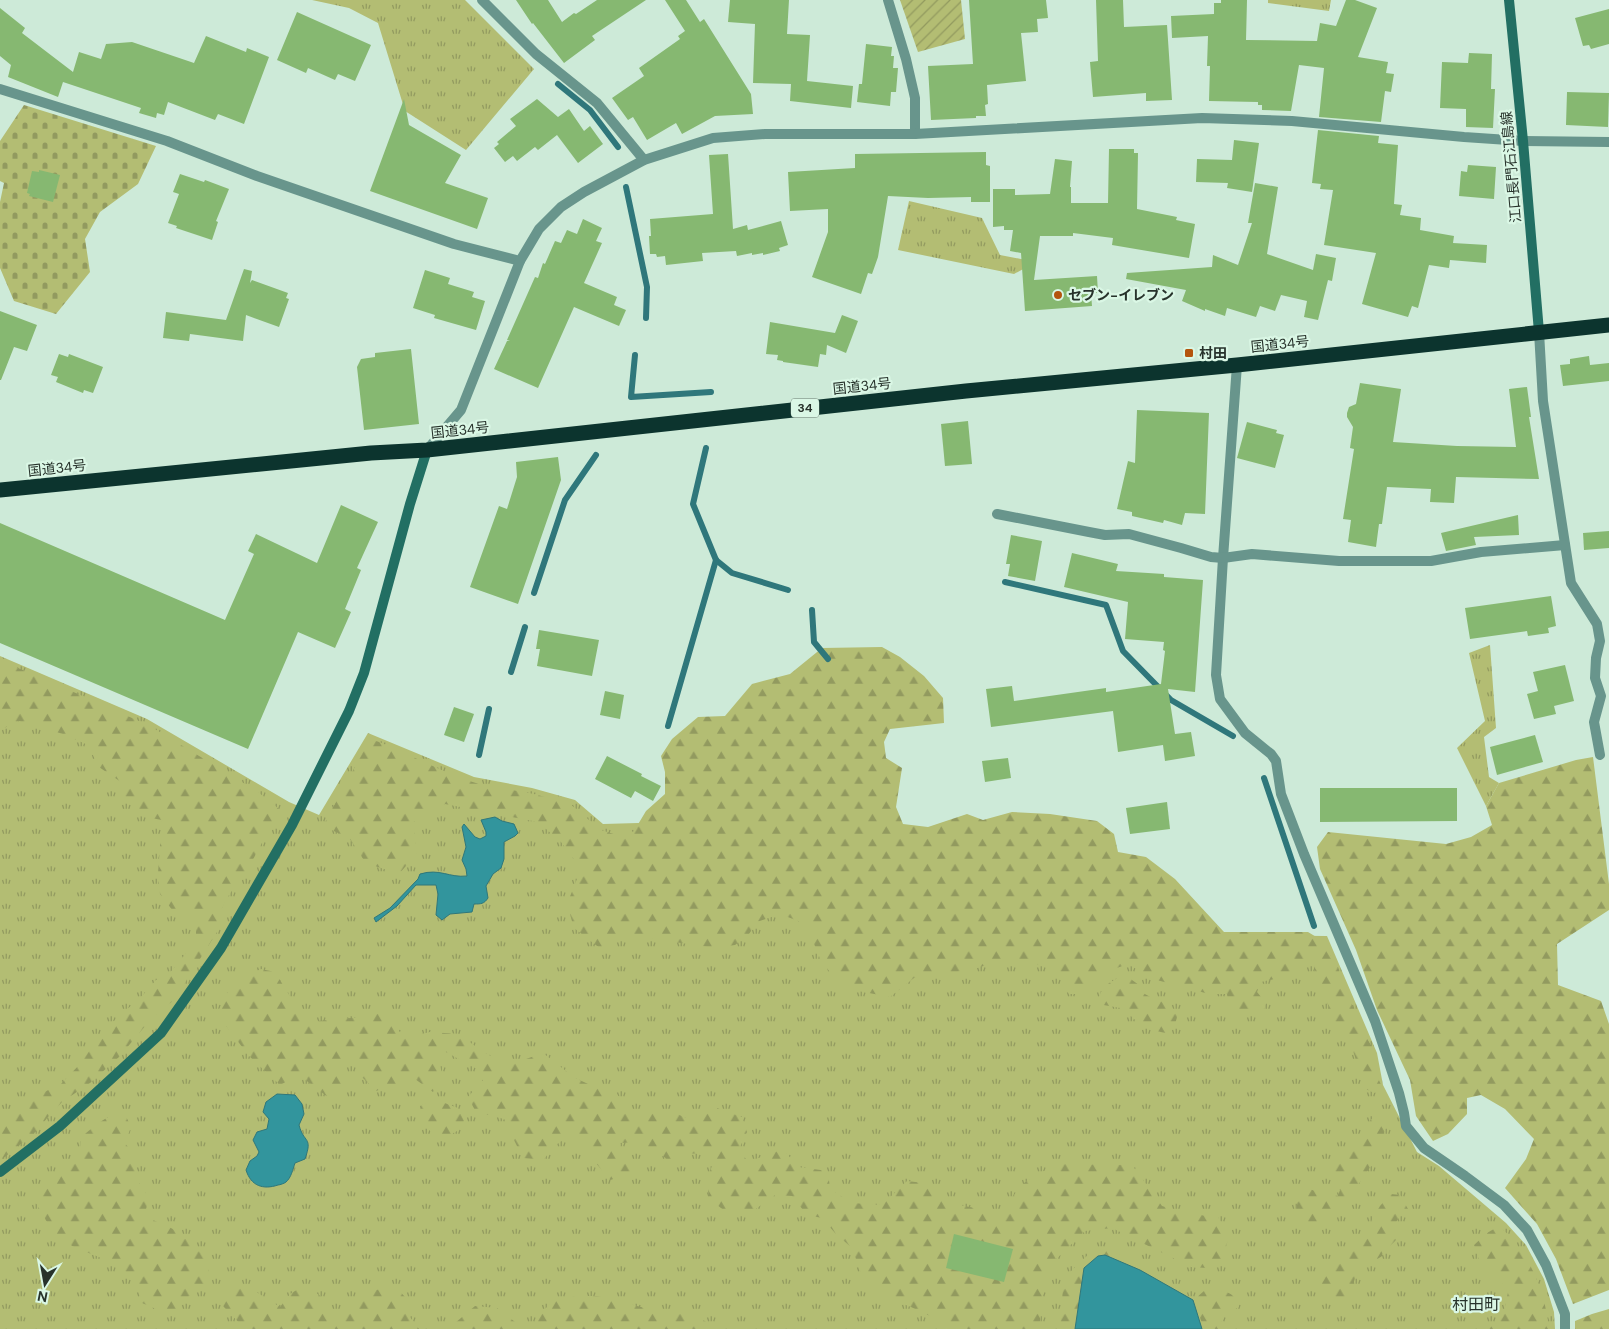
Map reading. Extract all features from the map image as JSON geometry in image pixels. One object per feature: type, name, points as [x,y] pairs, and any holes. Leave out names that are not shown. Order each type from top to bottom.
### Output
[{"type":"highway","name":"国道34号","points":[[0,490],[372,453],[427,450],[966,391],[1238,365],[1609,325]]},
{"type":"street","points":[[482,0],[536,54],[597,102],[644,160]]},
{"type":"street","points":[[888,0],[906,59],[915,98],[915,134]]},
{"type":"street","name":"江口長門石江島線","points":[[1509,0],[1539,332]]},
{"type":"street","points":[[0,89],[167,141],[257,176],[454,244],[520,261]]},
{"type":"street","points":[[0,1172],[60,1126],[161,1033],[221,948],[292,825],[349,711],[364,673],[410,504],[427,450],[461,410],[520,261],[539,229],[561,208],[584,192],[644,160],[713,138],[765,134],[915,134],[1202,118],[1292,121],[1523,141],[1609,142]]},
{"type":"street","points":[[1539,332],[1543,401],[1571,583],[1597,624],[1600,641],[1596,658],[1595,678],[1605,697],[1594,722],[1600,755]]},
{"type":"street","points":[[1238,365],[1216,675],[1220,699],[1245,733],[1271,754],[1276,761],[1281,794],[1304,854],[1375,1021],[1399,1093],[1406,1126],[1424,1148],[1504,1205],[1527,1230],[1546,1265],[1565,1314],[1565,1329]]},
{"type":"street","points":[[996,514],[1105,535],[1129,534],[1211,558],[1252,554],[1339,561],[1431,561],[1481,552],[1565,544]]},
{"type":"green space","points":[[312,0],[465,0],[534,69],[466,150],[405,111],[378,23],[349,8]]},
{"type":"green space","points":[[900,0],[961,0],[965,39],[918,52]]},
{"type":"green space","points":[[1268,0],[1331,0],[1329,11],[1268,3]]},
{"type":"green space","points":[[24,105],[156,146],[138,184],[100,212],[85,239],[90,272],[56,314],[14,301],[0,268],[0,202],[4,183],[0,181],[0,141]]},
{"type":"green space","points":[[909,201],[982,218],[1000,255],[1036,262],[1014,274],[898,250]]},
{"type":"green space","points":[[1490,645],[1496,728],[1484,737],[1489,777],[1499,783],[1486,806],[1457,748],[1485,721],[1469,653]]},
{"type":"green space","points":[[882,647],[900,657],[924,676],[943,698],[944,723],[890,729],[884,742],[886,758],[902,768],[896,807],[903,824],[928,827],[967,814],[983,820],[1012,812],[1050,814],[1097,821],[1114,834],[1118,852],[1146,857],[1175,879],[1224,932],[1308,932],[1323,941],[1338,969],[1362,1030],[1375,1052],[1378,1078],[1382,1087],[1374,1093],[1366,1089],[1352,1048],[1331,1021],[1327,1000],[1317,981],[1313,958],[1301,973],[1261,982],[1257,992],[1266,1003],[1263,1011],[1246,1015],[1230,1013],[1227,994],[1209,994],[1153,979],[1128,964],[1100,974],[1081,994],[1069,994],[1059,975],[1042,965],[1005,959],[971,970],[914,978],[890,997],[843,988],[821,961],[806,924],[780,914],[757,922],[749,934],[735,945],[714,948],[629,935],[601,949],[574,928],[567,904],[581,869],[561,842],[538,822],[445,804],[413,822],[417,853],[399,874],[366,863],[349,838],[323,826],[370,739],[457,777],[479,784],[534,794],[570,804],[601,830],[623,837],[634,831],[646,811],[665,794],[665,772],[661,756],[672,739],[698,717],[725,716],[752,684],[790,674],[822,648]]},
{"type":"green space","points":[[0,656],[147,719],[289,802],[319,815],[368,733],[474,777],[532,788],[575,800],[603,824],[708,821],[1221,935],[1327,936],[1377,1053],[1383,1085],[1417,1152],[1439,1166],[1506,1223],[1526,1245],[1544,1279],[1554,1312],[1555,1329],[0,1329]]},
{"type":"green space","points":[[0,661],[150,726],[258,792],[279,809],[252,861],[224,903],[220,912],[217,932],[174,1000],[152,1018],[119,1057],[90,1083],[62,1102],[39,1129],[0,1161],[0,1132],[15,1111],[40,1094],[61,1084],[80,1064],[104,1030],[142,996],[156,980],[169,974],[196,941],[196,925],[194,911],[173,911],[160,894],[158,873],[162,820],[140,816],[124,797],[121,782],[99,767],[88,745],[63,734],[19,721],[0,730]]},
{"type":"green space","points":[[1593,757],[1609,884],[1609,910],[1557,944],[1558,985],[1601,1001],[1609,1024],[1609,1290],[1573,1304],[1556,1259],[1537,1224],[1505,1188],[1526,1159],[1534,1139],[1505,1109],[1481,1095],[1467,1098],[1467,1114],[1448,1134],[1433,1141],[1416,1116],[1410,1080],[1377,1010],[1356,950],[1320,869],[1317,847],[1328,832],[1446,844],[1471,837],[1492,825],[1486,806],[1499,783],[1576,760]]},
{"type":"green space","points":[[261,969],[275,972],[296,1006],[318,1021],[362,1017],[386,1012],[404,1038],[430,1032],[459,1034],[483,1052],[509,1065],[543,1053],[575,1078],[597,1088],[616,1093],[633,1114],[670,1111],[689,1119],[717,1108],[742,1117],[747,1132],[739,1149],[748,1162],[783,1149],[798,1167],[828,1171],[830,1189],[852,1203],[882,1205],[907,1181],[940,1185],[950,1203],[999,1213],[1024,1183],[1056,1164],[1132,1165],[1162,1206],[1190,1214],[1218,1217],[1229,1236],[1222,1261],[1207,1268],[1191,1267],[1112,1228],[1085,1231],[1046,1269],[1039,1329],[958,1329],[956,1325],[888,1298],[862,1276],[852,1248],[822,1218],[807,1215],[792,1196],[775,1195],[745,1215],[725,1211],[709,1199],[707,1179],[712,1166],[703,1153],[685,1154],[669,1160],[639,1142],[620,1143],[631,1174],[610,1180],[571,1133],[556,1145],[543,1160],[523,1158],[513,1138],[508,1121],[493,1115],[477,1114],[468,1097],[483,1080],[479,1070],[444,1051],[439,1062],[442,1073],[433,1092],[415,1079],[397,1091],[384,1088],[376,1091],[359,1074],[351,1055],[342,1064],[347,1079],[338,1091],[329,1098],[299,1075],[280,1085],[249,1056],[217,1014],[233,981]]},
{"type":"green space","points":[[1125,975],[1139,985],[1143,993],[1156,1000],[1168,1003],[1178,1014],[1175,1024],[1166,1033],[1143,1026],[1126,1009],[1098,1004],[1101,993],[1106,985]]},
{"type":"green space","points":[[434,1099],[458,1108],[464,1121],[457,1131],[439,1141],[423,1123],[420,1106]]},
{"type":"green space","points":[[123,1110],[131,1127],[125,1143],[136,1158],[136,1178],[149,1198],[145,1213],[153,1220],[173,1229],[196,1246],[209,1265],[207,1283],[190,1296],[179,1301],[176,1311],[165,1313],[142,1303],[137,1287],[123,1269],[67,1243],[49,1225],[36,1203],[43,1188],[80,1152],[81,1138],[100,1122]]},
{"type":"green space","points":[[1375,1115],[1385,1117],[1387,1124],[1375,1160],[1343,1207],[1325,1222],[1314,1225],[1297,1217],[1297,1202],[1308,1189],[1338,1196],[1340,1190],[1328,1177],[1326,1161],[1342,1155]]},
{"type":"green space","points":[[1391,1194],[1400,1195],[1408,1209],[1397,1222],[1398,1238],[1390,1246],[1384,1245],[1382,1256],[1373,1262],[1362,1265],[1356,1274],[1353,1285],[1343,1300],[1332,1303],[1316,1293],[1316,1277],[1333,1274],[1338,1256],[1370,1223],[1380,1206]]},
{"type":"green space","points":[[1499,1226],[1519,1248],[1534,1273],[1544,1300],[1549,1329],[1488,1329],[1503,1317],[1508,1292],[1499,1278],[1484,1274],[1474,1245],[1487,1233]]},
{"type":"green space","points":[[1105,1248],[1121,1255],[1127,1272],[1089,1280],[1076,1298],[1087,1325],[1093,1329],[1060,1329],[1063,1287],[1066,1276],[1092,1251]]},
{"type":"green space","points":[[219,1284],[244,1284],[280,1307],[290,1294],[305,1285],[323,1298],[337,1315],[354,1309],[374,1291],[393,1284],[405,1297],[406,1312],[419,1329],[245,1329],[223,1306]]},
{"type":"green space","points":[[1204,1291],[1226,1292],[1233,1296],[1239,1307],[1224,1315],[1219,1329],[1204,1329],[1197,1309],[1197,1297]]},
{"type":"green space","points":[[597,1296],[661,1312],[697,1316],[717,1329],[537,1329],[538,1316],[555,1299]]},
{"type":"green space","points":[[475,1306],[497,1308],[519,1325],[521,1329],[448,1329]]},
{"type":"green space","points":[[1609,1309],[1609,1329],[1575,1329],[1575,1321]]},
{"type":"water","points":[[495,817],[514,824],[518,833],[504,842],[504,859],[501,868],[493,874],[486,886],[488,898],[485,901],[480,904],[474,904],[472,912],[450,914],[442,920],[436,915],[438,894],[436,885],[416,885],[397,906],[376,922],[374,918],[390,908],[418,879],[420,874],[433,872],[467,876],[462,860],[466,847],[462,827],[464,824],[475,837],[480,839],[486,836],[481,820]]},
{"type":"water","points":[[277,1094],[295,1095],[302,1104],[304,1114],[299,1125],[307,1140],[308,1147],[305,1159],[295,1163],[291,1176],[286,1182],[263,1187],[251,1180],[246,1170],[250,1161],[259,1152],[253,1140],[257,1132],[267,1129],[269,1119],[263,1112],[266,1102]]},
{"type":"water","points":[[1105,1255],[1140,1270],[1193,1300],[1202,1329],[1075,1329],[1084,1268],[1098,1256]]},
{"type":"building","points":[[516,0],[548,0],[562,22],[597,0],[646,0],[592,36],[595,40],[564,63],[532,24]]},
{"type":"building","points":[[665,0],[686,0],[700,22],[704,19],[751,94],[753,114],[715,116],[682,134],[676,123],[647,140],[633,117],[628,120],[612,98],[644,76],[639,68],[680,39],[678,36],[685,31]]},
{"type":"building","points":[[730,0],[789,0],[787,34],[810,35],[807,81],[853,86],[851,108],[790,101],[791,84],[753,83],[755,24],[728,22]]},
{"type":"building","points":[[969,0],[1046,0],[1048,18],[1037,19],[1038,32],[1021,33],[1026,81],[987,85],[988,104],[985,105],[986,116],[931,120],[928,66],[973,64]]},
{"type":"building","points":[[1096,0],[1123,0],[1124,27],[1167,25],[1172,100],[1146,101],[1146,93],[1093,97],[1090,62],[1098,61]]},
{"type":"building","points":[[1221,0],[1247,0],[1246,40],[1317,41],[1320,23],[1336,26],[1346,0],[1355,0],[1377,8],[1358,57],[1388,62],[1386,73],[1394,74],[1391,92],[1385,91],[1381,122],[1319,117],[1324,68],[1299,65],[1291,111],[1262,110],[1262,105],[1258,105],[1258,102],[1209,101],[1210,66],[1207,66],[1208,36],[1172,38],[1171,16],[1214,14],[1214,3],[1221,3]]},
{"type":"building","points":[[0,8],[25,28],[22,33],[73,72],[79,52],[101,59],[106,44],[132,42],[194,63],[206,36],[246,52],[247,48],[269,57],[244,124],[218,114],[215,120],[168,102],[164,115],[157,113],[156,118],[139,113],[141,108],[63,82],[58,97],[8,77],[11,65],[0,56]]},
{"type":"building","points":[[1609,9],[1609,44],[1591,49],[1589,45],[1583,46],[1575,18]]},
{"type":"building","points":[[297,12],[371,45],[355,81],[338,74],[335,80],[308,68],[306,73],[277,60]]},
{"type":"building","points":[[866,44],[892,47],[891,56],[894,56],[893,68],[898,68],[896,92],[891,92],[890,106],[857,102],[859,84],[862,84]]},
{"type":"building","points":[[1469,53],[1492,54],[1491,89],[1495,89],[1493,128],[1466,127],[1466,109],[1440,108],[1442,62],[1468,63]]},
{"type":"building","points":[[1567,92],[1609,93],[1608,127],[1566,125]]},
{"type":"building","points":[[404,99],[409,125],[461,155],[445,183],[488,198],[477,229],[370,191]]},
{"type":"building","points":[[537,99],[558,117],[569,109],[584,131],[590,126],[603,144],[578,163],[557,135],[538,150],[535,147],[517,161],[513,156],[505,162],[494,148],[499,144],[497,142],[516,126],[510,119]]},
{"type":"building","points":[[1318,130],[1379,136],[1378,143],[1398,145],[1394,204],[1402,205],[1400,215],[1421,218],[1420,230],[1454,236],[1453,243],[1487,245],[1486,263],[1450,260],[1449,268],[1429,265],[1418,308],[1412,306],[1408,317],[1362,304],[1376,253],[1324,245],[1333,190],[1320,189],[1321,184],[1312,183]]},
{"type":"building","points":[[1234,140],[1259,143],[1252,192],[1227,188],[1228,183],[1196,182],[1197,159],[1232,160]]},
{"type":"building","points":[[1109,149],[1134,149],[1134,153],[1138,153],[1137,209],[1177,217],[1176,220],[1195,224],[1189,258],[1112,245],[1113,238],[1073,233],[1073,236],[1040,236],[1034,280],[1097,276],[1098,293],[1091,293],[1092,306],[1025,311],[1021,253],[1010,251],[1013,230],[1004,230],[1004,226],[993,227],[993,189],[1015,189],[1015,195],[1050,194],[1055,159],[1072,161],[1071,203],[1108,203]]},
{"type":"building","points":[[986,152],[986,165],[990,166],[990,202],[971,202],[971,197],[928,198],[888,196],[878,257],[872,274],[868,273],[861,294],[812,277],[828,232],[828,209],[790,211],[788,172],[855,168],[855,154]]},
{"type":"building","points":[[728,154],[733,229],[747,225],[748,230],[781,221],[788,245],[779,248],[780,251],[763,255],[763,253],[752,255],[752,253],[737,256],[736,251],[702,253],[703,261],[666,265],[665,256],[657,257],[656,254],[650,254],[650,219],[713,214],[709,155]]},
{"type":"building","points":[[1468,165],[1496,167],[1494,199],[1459,196],[1461,171],[1467,172]]},
{"type":"building","points":[[39,170],[60,175],[53,202],[29,196],[30,194],[27,193],[32,171],[39,172]]},
{"type":"building","points":[[180,174],[204,182],[205,180],[229,189],[216,221],[218,222],[212,240],[176,228],[177,226],[168,223],[179,194],[173,192]]},
{"type":"building","points":[[1255,183],[1278,187],[1267,254],[1313,270],[1316,254],[1336,258],[1332,281],[1328,280],[1318,320],[1304,317],[1307,301],[1281,295],[1275,311],[1260,306],[1256,317],[1227,308],[1225,316],[1205,309],[1205,311],[1182,301],[1186,290],[1126,279],[1127,273],[1212,267],[1213,255],[1238,265],[1252,223],[1248,223]]},
{"type":"building","points":[[583,219],[602,228],[596,241],[602,243],[584,283],[617,297],[614,305],[626,310],[619,326],[574,307],[538,388],[494,369],[507,341],[510,340],[507,340],[535,277],[538,278],[543,263],[545,264],[555,241],[561,243],[567,230],[577,234]]},
{"type":"building","points":[[244,269],[252,271],[250,283],[252,280],[288,293],[286,298],[289,299],[279,327],[246,315],[243,341],[190,334],[189,341],[163,338],[166,312],[226,320]]},
{"type":"building","points":[[425,270],[450,278],[448,284],[474,292],[472,297],[485,301],[476,330],[434,318],[435,315],[413,308]]},
{"type":"building","points":[[0,311],[37,325],[27,351],[14,347],[1,380],[0,380]]},
{"type":"building","points":[[842,315],[858,321],[846,353],[827,345],[826,355],[820,354],[818,367],[783,362],[777,360],[778,355],[766,354],[770,322],[835,333]]},
{"type":"building","points":[[411,349],[419,424],[364,430],[357,367],[361,359],[375,357],[375,353]]},
{"type":"building","points":[[59,354],[68,357],[69,354],[103,367],[93,393],[84,390],[83,393],[56,382],[58,377],[51,375]]},
{"type":"building","points":[[1589,356],[1590,365],[1609,363],[1609,381],[1563,386],[1560,365],[1570,364],[1570,359]]},
{"type":"building","points":[[1360,383],[1401,389],[1393,442],[1457,446],[1516,447],[1509,389],[1527,387],[1531,417],[1529,417],[1539,479],[1456,477],[1454,503],[1430,502],[1431,489],[1387,487],[1382,524],[1379,524],[1376,547],[1348,542],[1351,520],[1343,519],[1354,449],[1350,448],[1353,427],[1347,417],[1347,413],[1349,407],[1356,404]]},
{"type":"building","points":[[1137,410],[1209,413],[1205,514],[1185,513],[1182,525],[1164,520],[1163,523],[1132,516],[1132,512],[1117,509],[1128,461],[1135,463]]},
{"type":"building","points":[[968,421],[972,464],[945,466],[941,424]]},
{"type":"building","points":[[1247,422],[1277,430],[1276,433],[1284,435],[1275,468],[1237,458]]},
{"type":"building","points":[[558,457],[561,480],[518,604],[470,587],[499,506],[507,509],[517,477],[516,462]]},
{"type":"building","points":[[341,505],[378,522],[357,568],[361,570],[345,609],[351,612],[335,648],[298,632],[248,749],[0,643],[0,523],[225,620],[254,554],[248,551],[256,534],[317,563]]},
{"type":"building","points":[[1518,515],[1519,535],[1474,537],[1476,545],[1446,551],[1441,533]]},
{"type":"building","points":[[1609,531],[1609,548],[1584,550],[1583,533]]},
{"type":"building","points":[[1011,535],[1042,541],[1035,581],[1008,576],[1010,564],[1006,564]]},
{"type":"building","points":[[1072,553],[1118,564],[1116,571],[1164,574],[1164,577],[1203,580],[1195,692],[1168,689],[1175,734],[1191,732],[1195,756],[1165,761],[1163,745],[1118,752],[1113,711],[991,727],[986,689],[1012,686],[1014,701],[1106,688],[1106,692],[1161,684],[1165,651],[1163,650],[1164,642],[1125,639],[1128,602],[1064,587]]},
{"type":"building","points":[[1551,596],[1556,626],[1548,628],[1549,633],[1528,636],[1527,631],[1470,639],[1465,608]]},
{"type":"building","points":[[539,630],[599,640],[592,676],[537,666],[540,649],[536,649]]},
{"type":"building","points":[[1565,665],[1574,701],[1554,706],[1556,714],[1534,719],[1527,694],[1538,691],[1533,672]]},
{"type":"building","points":[[605,691],[624,695],[620,719],[600,715]]},
{"type":"building","points":[[454,707],[474,714],[464,742],[444,735]]},
{"type":"building","points":[[1535,735],[1543,762],[1497,775],[1490,747]]},
{"type":"building","points":[[607,756],[661,786],[653,801],[635,791],[631,798],[595,779]]},
{"type":"building","points":[[1008,758],[1011,778],[985,782],[982,761]]},
{"type":"building","points":[[1320,788],[1457,788],[1457,821],[1320,822]]},
{"type":"building","points":[[1167,802],[1170,829],[1130,834],[1126,808]]},
{"type":"building","points":[[954,1234],[1013,1249],[1004,1282],[946,1268]]},
{"type":"waterway","points":[[558,84],[590,110],[618,147]]},
{"type":"waterway","points":[[626,187],[647,287],[646,318]]},
{"type":"waterway","points":[[635,355],[631,397],[711,392]]},
{"type":"waterway","points":[[706,448],[693,504],[716,560],[732,573],[788,590]]},
{"type":"waterway","points":[[534,593],[565,500],[596,455]]},
{"type":"waterway","points":[[668,726],[716,560]]},
{"type":"waterway","points":[[1005,582],[1106,605],[1123,651],[1171,700],[1233,736]]},
{"type":"waterway","points":[[812,610],[814,642],[828,659]]},
{"type":"waterway","points":[[511,672],[525,627]]},
{"type":"waterway","points":[[479,755],[489,709]]},
{"type":"waterway","points":[[1264,778],[1314,926]]},
{"type":"place","name":"セブン-イレブン","points":[[1058,295]]},
{"type":"place","name":"村田","points":[[1189,353]]},
{"type":"district","name":"村田町","points":[[1476,1304]]}]
